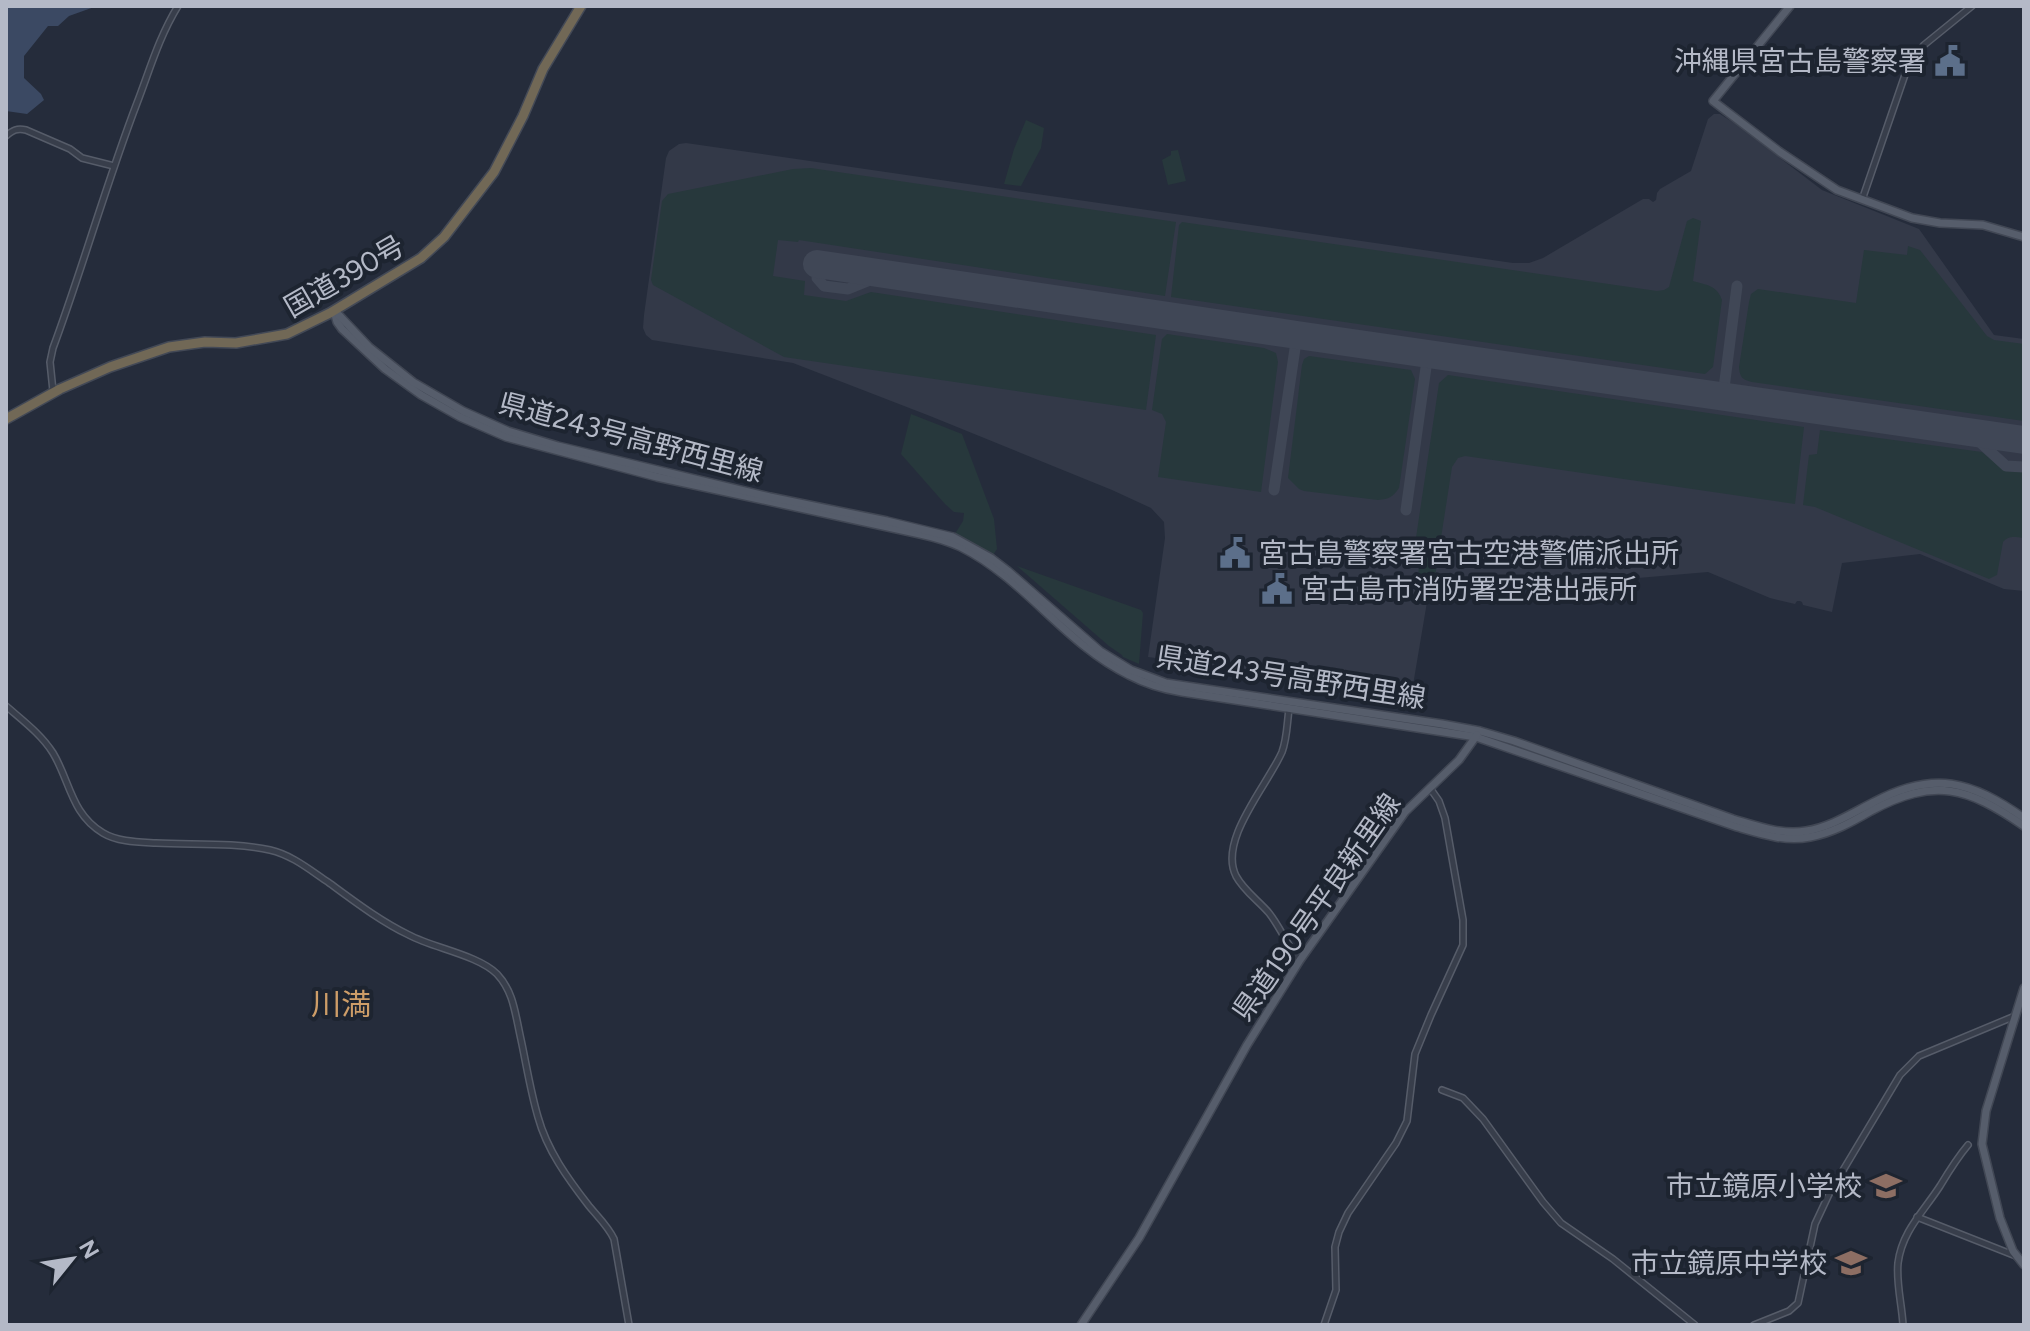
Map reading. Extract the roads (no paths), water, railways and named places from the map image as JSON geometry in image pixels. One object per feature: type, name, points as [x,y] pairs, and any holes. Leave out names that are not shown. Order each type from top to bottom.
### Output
[{"type":"highway","name":"国道390号","points":[[6,419],[53,392],[110,367],[169,347],[271,338],[304,327],[421,258],[444,237],[499,164],[558,40],[581,6]]},
{"type":"main road","points":[[1790,6],[1713,101],[1827,185],[1927,221],[1983,225],[2024,237]]},
{"type":"main road","name":"県道243号高野西里線","points":[[334,311],[342,329],[385,369],[440,406],[506,437],[657,477],[951,543],[991,566],[1097,655],[1127,674],[1166,689],[1478,734]]},
{"type":"main road","name":"県道243号高野西里線","points":[[334,311],[369,347],[406,377],[441,400],[508,431],[610,459],[953,537],[991,558],[1100,651],[1138,674],[1187,688],[1421,721],[1478,734]]},
{"type":"main road","points":[[1478,734],[1514,741],[1733,819],[1770,829],[1805,831],[1818,828],[1841,820],[1896,791],[1926,783],[1972,788],[2024,818]]},
{"type":"main road","points":[[1478,734],[1769,836],[1801,838],[1818,835],[1841,827],[1897,798],[1915,792],[1950,790],[1986,802],[2024,826]]},
{"type":"main road","name":"県道190号平良新里線","points":[[1081,1325],[1139,1238],[1247,1045],[1300,960],[1405,812],[1459,760],[1478,734]]},
{"type":"main road","points":[[2024,988],[1986,1111],[1982,1144],[2000,1218],[2013,1251],[2024,1265]]},
{"type":"street","points":[[53,392],[50,362],[53,348],[157,44],[178,6]]},
{"type":"street","points":[[1862,200],[1908,66],[1924,45],[1972,6]]},
{"type":"street","points":[[6,136],[19,128],[70,149],[82,158],[114,166]]},
{"type":"street","points":[[6,706],[47,744],[77,807],[105,835],[144,843],[228,845],[273,851],[295,859],[407,934],[493,971],[507,987],[515,1008],[538,1118],[545,1136],[559,1165],[592,1210],[608,1226],[614,1239],[629,1325]]},
{"type":"street","points":[[1289,709],[1281,753],[1238,832],[1231,859],[1237,878],[1272,917],[1300,960]]},
{"type":"street","points":[[1324,1325],[1336,1290],[1335,1247],[1339,1232],[1407,1121],[1415,1054],[1463,945],[1463,920],[1445,818],[1430,788]]},
{"type":"street","points":[[1754,1325],[1789,1311],[1798,1303],[1815,1224],[1838,1179],[1906,1067],[1919,1056],[2015,1016]]},
{"type":"street","points":[[1442,1090],[1463,1098],[1483,1119],[1561,1223],[1613,1259],[1695,1325]]},
{"type":"street","points":[[1903,1325],[1899,1261],[1907,1236],[1953,1163],[1968,1145]]},
{"type":"street","points":[[1917,1217],[2017,1256]]},
{"type":"water","points":[[6,6],[97,6],[69,16],[58,26],[48,26],[24,56],[24,78],[44,100],[27,114],[6,111]]},
{"type":"place","name":"沖縄県宮古島警察署","points":[[1950,61]]},
{"type":"place","name":"宮古島警察署宮古空港警備派出所","points":[[1235,553]]},
{"type":"place","name":"宮古島市消防署空港出張所","points":[[1277,589]]},
{"type":"place","name":"市立鏡原小学校","points":[[1886,1186]]},
{"type":"place","name":"市立鏡原中学校","points":[[1851,1263]]},
{"type":"district","name":"川満","points":[[341,1004]]}]
